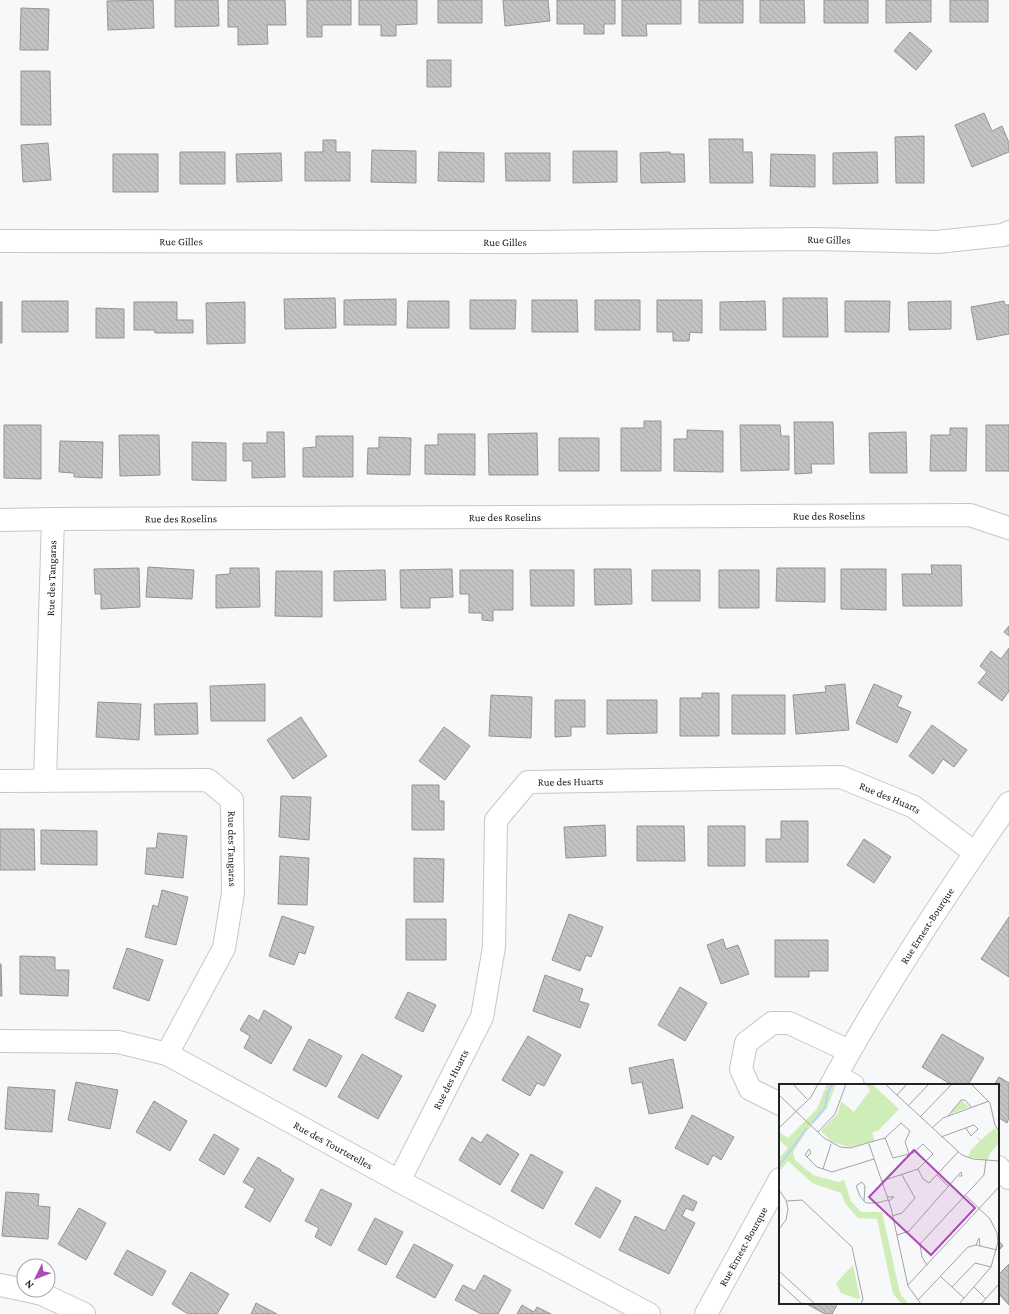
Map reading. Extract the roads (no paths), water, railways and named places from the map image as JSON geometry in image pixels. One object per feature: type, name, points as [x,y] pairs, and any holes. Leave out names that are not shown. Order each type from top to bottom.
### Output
[{"type":"street","name":"Rue Gilles","points":[[0,241],[532,242],[816,239],[937,242],[1003,236],[1009,232]]},
{"type":"street","name":"Rue des Roselins","points":[[0,520],[970,515],[1009,528]]},
{"type":"street","name":"Rue des Tangaras","points":[[45,781],[53,519]]},
{"type":"street","name":"Rue des Huarts","points":[[399,1181],[482,1017],[494,947],[496,820],[528,782],[841,777],[914,807],[975,852]]},
{"type":"street","name":"Rue des Tangaras","points":[[0,781],[208,780],[232,800],[233,892],[224,948],[167,1054]]},
{"type":"street","name":"Rue Ernest-Bourque","points":[[840,1082],[849,1052],[905,958],[1009,803]]},
{"type":"street","points":[[779,1104],[750,1089],[741,1069],[746,1043],[772,1023],[789,1023],[849,1052]]},
{"type":"street","name":"Rue des Tourterelles","points":[[0,1041],[118,1042],[167,1054],[399,1181],[649,1314]]},
{"type":"street","points":[[999,1168],[1009,1178]]},
{"type":"street","name":"Rue Ernest-Bourque","points":[[706,1314],[779,1181]]},
{"type":"street","points":[[0,1285],[16,1288]]},
{"type":"street","points":[[50,1298],[84,1314]]}]
